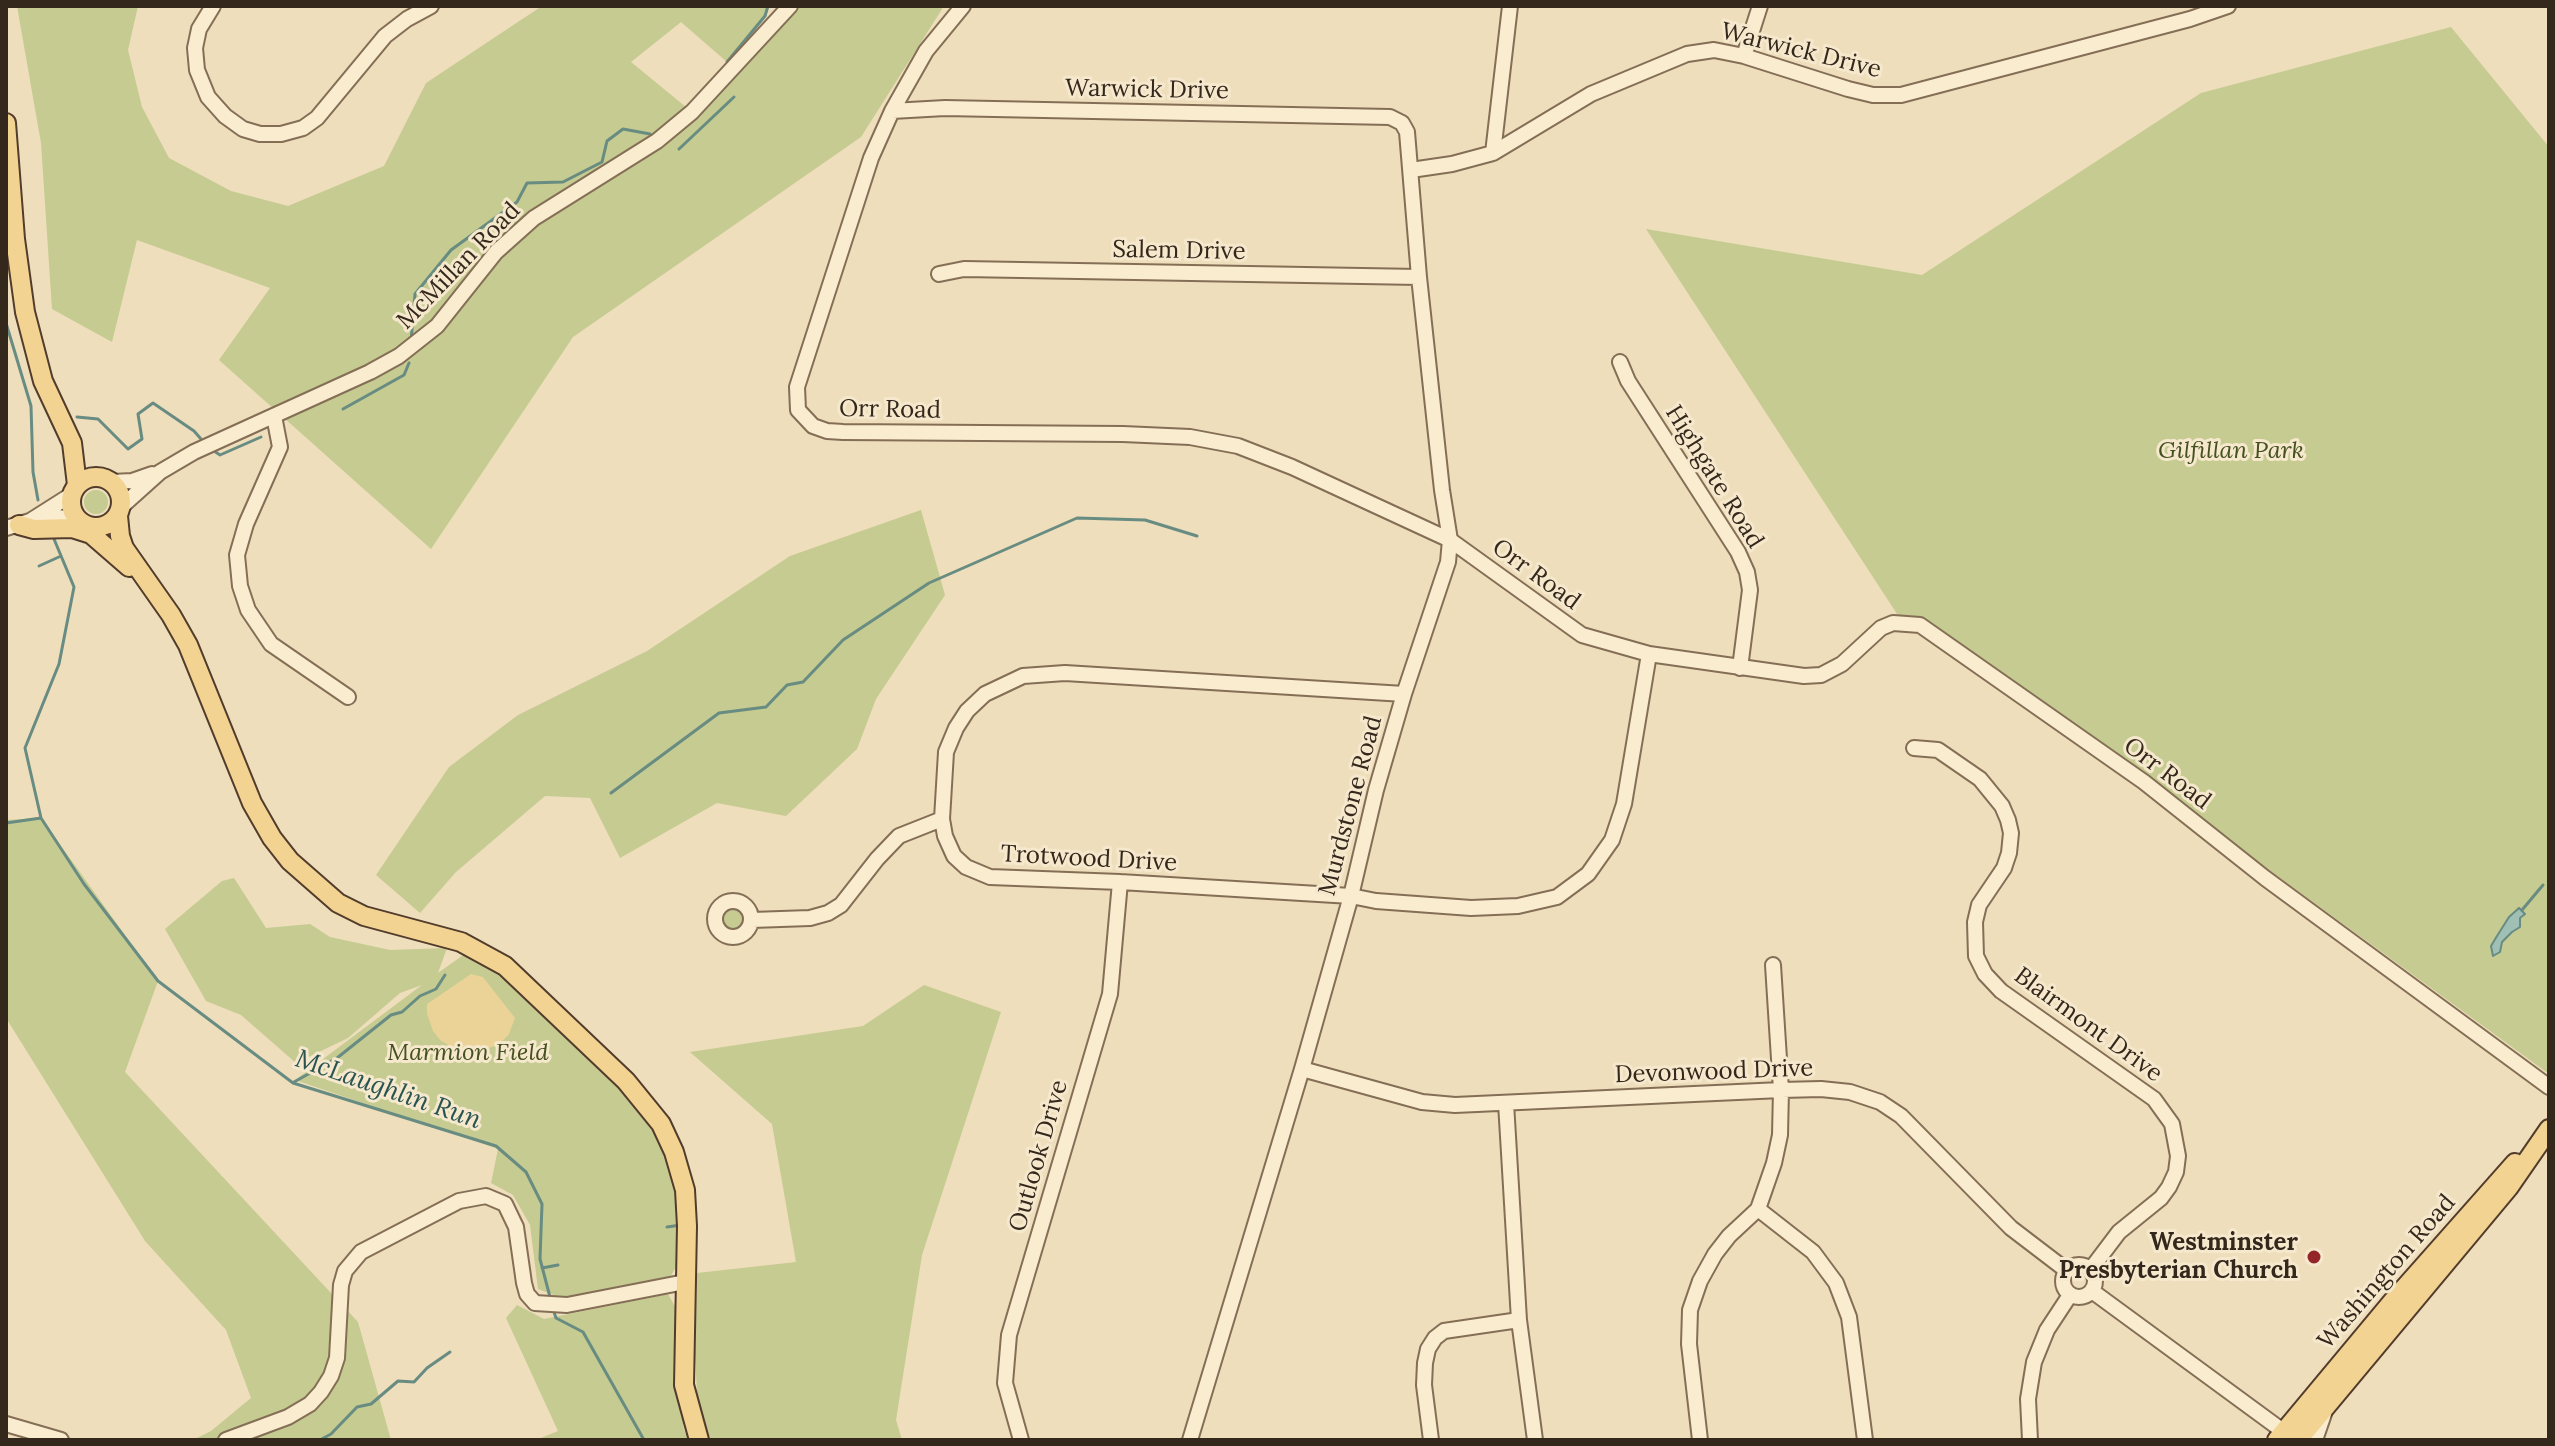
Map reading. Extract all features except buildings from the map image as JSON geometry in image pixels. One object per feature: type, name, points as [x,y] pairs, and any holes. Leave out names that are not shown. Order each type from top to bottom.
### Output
[{"type":"main road","points":[[6,123],[15,239],[27,325],[43,381],[72,443],[77,466],[73,512],[146,582]]},
{"type":"main road","points":[[72,443],[120,493],[120,536],[124,548],[188,645],[252,803],[272,838],[290,861],[321,890],[352,910],[376,920],[461,942],[505,966],[626,1081],[651,1110],[669,1140],[685,1190],[684,1385],[699,1440]]},
{"type":"main road","points":[[74,490],[89,478],[108,480]]},
{"type":"main road","points":[[19,524],[34,529],[104,526],[119,512]]},
{"type":"main road","name":"Washington Road","points":[[2289,1438],[2327,1405],[2509,1187],[2544,1134]]},
{"type":"main road","name":"Washington Road","points":[[2289,1438],[2498,1180],[2544,1134]]},
{"type":"street","points":[[213,6],[199,29],[195,48],[197,70],[208,97],[225,116],[243,129],[260,134],[281,134],[303,128],[317,118],[385,36],[430,6]]},
{"type":"street","name":"McMillan Road","points":[[108,480],[132,481],[160,472],[194,452],[399,356],[437,326],[496,252],[524,227],[657,141],[681,122],[790,6]]},
{"type":"street","name":"Orr Road","points":[[963,6],[926,51],[892,111],[871,158],[797,387],[798,410],[813,426],[843,432],[1190,437],[1238,446],[1292,467],[1450,540],[1582,635],[1649,654],[1804,676],[1821,675],[1842,664],[1881,628],[1893,623],[1920,625],[2144,782],[2265,878],[2549,1087]]},
{"type":"street","points":[[1493,153],[1510,6]]},
{"type":"street","points":[[1744,56],[1760,6]]},
{"type":"street","name":"Warwick Drive","points":[[892,111],[945,108],[1390,117],[1402,123],[1407,132],[1411,170],[1452,164],[1493,153],[1591,94],[1687,54],[1714,50],[1744,56],[1848,89],[1873,95],[1901,95],[2190,19],[2228,6]]},
{"type":"street","name":"Murdstone Road","points":[[1190,1440],[1302,1069],[1404,694],[1448,562],[1450,540],[1419,277],[1411,170]]},
{"type":"street","name":"Salem Drive","points":[[939,274],[964,269],[1419,277]]},
{"type":"street","name":"Highgate Road","points":[[1620,362],[1628,381],[1738,552],[1747,572],[1750,590],[1740,668]]},
{"type":"street","points":[[274,416],[280,447],[246,524],[237,555],[240,586],[248,610],[271,644],[348,697]]},
{"type":"street","name":"McMillan Road","points":[[119,512],[160,472]]},
{"type":"street","points":[[19,524],[74,490]]},
{"type":"street","name":"Trotwood Drive","points":[[1404,694],[1065,673],[1023,676],[985,694],[967,711],[956,728],[946,752],[942,819],[945,836],[954,856],[966,867],[990,877],[1351,896],[1376,901],[1471,908],[1518,906],[1557,897],[1588,874],[1612,840],[1624,804],[1649,654]]},
{"type":"street","name":"Blairmont Drive","points":[[1914,748],[1938,750],[1980,779],[2002,806],[2008,820],[2011,833],[2009,853],[2004,868],[1979,905],[1975,922],[1976,956],[1985,974],[2001,991],[2154,1099],[2172,1124],[2178,1156],[2176,1172],[2169,1187],[2161,1198],[2119,1232],[2091,1269]]},
{"type":"street","points":[[752,920],[810,918],[828,913],[841,905],[899,836],[942,819]]},
{"type":"street","name":"Outlook Drive","points":[[1021,1440],[1005,1383],[1009,1335],[1110,994],[1120,882]]},
{"type":"street","points":[[1700,1440],[1689,1344],[1690,1310],[1700,1281],[1715,1254],[1758,1209],[1780,1135],[1781,1090],[1773,965]]},
{"type":"street","name":"Devonwood Drive","points":[[1302,1069],[1422,1102],[1455,1105],[1781,1090],[1850,1092],[1880,1102],[1901,1116],[2011,1228],[2066,1270]]},
{"type":"street","points":[[1506,1103],[1519,1320],[1535,1440]]},
{"type":"street","points":[[226,1440],[288,1417],[310,1404],[321,1392],[337,1358],[341,1285],[345,1271],[361,1252],[446,1206],[474,1196],[486,1196],[505,1204],[516,1227],[527,1294],[535,1303],[560,1305],[685,1282]]},
{"type":"street","points":[[1758,1209],[1813,1252],[1836,1283],[1849,1317],[1865,1440]]},
{"type":"street","points":[[2075,1265],[2091,1269],[2095,1278],[2092,1291],[2079,1297],[2070,1295],[2063,1286],[2066,1270],[2075,1265]]},
{"type":"street","points":[[2092,1291],[2289,1438]]},
{"type":"street","points":[[2030,1440],[2028,1399],[2034,1362],[2047,1330],[2070,1295]]},
{"type":"street","points":[[1431,1440],[1424,1385],[1428,1349],[1435,1338],[1444,1331],[1519,1320]]},
{"type":"street","points":[[2315,1440],[2327,1405]]},
{"type":"street","points":[[6,1424],[61,1440]]},
{"type":"green space","points":[[17,6],[138,6],[128,50],[142,107],[169,158],[231,191],[288,206],[384,166],[426,83],[542,6],[768,6],[765,16],[727,62],[681,22],[631,62],[692,112],[796,6],[944,6],[861,137],[573,337],[431,549],[219,360],[270,288],[137,240],[112,342],[52,309],[41,143]]},
{"type":"green space","name":"Gilfillan Park","points":[[2451,27],[2549,147],[2549,1074],[1925,619],[1899,617],[1646,229],[1922,275],[2201,93]]},
{"type":"green space","points":[[96,490],[105,493],[108,502],[105,511],[96,514],[87,511],[84,502],[87,493]]},
{"type":"green space","points":[[921,510],[945,595],[876,699],[857,749],[786,816],[717,803],[620,858],[590,798],[545,796],[456,872],[420,913],[376,875],[449,767],[518,715],[647,651],[790,556]]},
{"type":"green space","points":[[41,818],[158,981],[125,1072],[358,1322],[391,1440],[193,1440],[211,1431],[251,1398],[226,1330],[145,1241],[6,1018],[6,820]]},
{"type":"green space","name":"Marmion Field","points":[[234,878],[266,928],[310,924],[330,937],[390,950],[447,948],[438,973],[466,953],[496,969],[612,1079],[660,1134],[677,1186],[680,1260],[669,1279],[570,1301],[538,1289],[530,1225],[513,1195],[491,1183],[498,1149],[295,1080],[422,985],[400,993],[348,1038],[296,1063],[241,1015],[206,1001],[165,929],[222,881]]},
{"type":"green space","points":[[733,907],[744,914],[745,919],[738,930],[733,931],[722,924],[721,919],[728,908]]},
{"type":"green space","points":[[924,985],[1001,1012],[922,1255],[896,1420],[902,1440],[711,1440],[698,1411],[695,1354],[697,1273],[796,1262],[772,1124],[690,1052],[863,1026]]},
{"type":"green space","points":[[668,1294],[678,1312],[677,1383],[684,1430],[689,1440],[536,1440],[558,1431],[506,1318],[517,1305],[544,1319]]},
{"type":"sand","points":[[471,974],[483,977],[515,1018],[509,1034],[500,1044],[475,1053],[462,1052],[441,1041],[433,1031],[427,1014],[427,1004]]},
{"type":"water","points":[[2519,908],[2525,914],[2520,918],[2520,927],[2502,942],[2500,952],[2493,956],[2491,946],[2509,917]]},
{"type":"waterway","points":[[727,62],[765,16],[768,6]]},
{"type":"waterway","points":[[679,149],[734,97]]},
{"type":"waterway","points":[[411,341],[415,294],[451,250],[517,202],[527,183],[563,182],[602,162],[607,141],[623,129],[650,134]]},
{"type":"waterway","name":"McLaughlin Run","points":[[6,323],[31,406],[33,472],[38,500]]},
{"type":"waterway","points":[[343,409],[404,375],[409,363]]},
{"type":"waterway","points":[[77,417],[98,419],[128,449],[142,439],[138,414],[153,403],[201,439]]},
{"type":"waterway","points":[[214,451],[220,455],[261,437]]},
{"type":"waterway","points":[[611,793],[719,713],[766,707],[787,685],[803,682],[843,640],[929,583],[1077,518],[1145,520],[1197,536]]},
{"type":"waterway","name":"McLaughlin Run","points":[[54,539],[74,587],[59,664],[25,748],[41,818],[84,884],[158,981],[293,1083],[496,1146],[526,1172],[542,1204],[540,1259],[550,1297]]},
{"type":"waterway","points":[[39,566],[61,556]]},
{"type":"waterway","points":[[6,823],[41,818]]},
{"type":"waterway","points":[[2522,910],[2543,885]]},
{"type":"waterway","points":[[294,1082],[337,1058],[391,1015],[402,1012],[420,996],[436,989],[445,975]]},
{"type":"waterway","points":[[667,1227],[681,1225]]},
{"type":"waterway","points":[[542,1268],[558,1265]]},
{"type":"waterway","name":"McLaughlin Run","points":[[553,1309],[556,1318],[583,1332],[644,1440]]},
{"type":"waterway","points":[[320,1440],[331,1434],[357,1407],[371,1404],[398,1381],[414,1382],[427,1368],[450,1352]]},
{"type":"place","name":"Westminster Presbyterian Church","points":[[2314,1257]]}]
